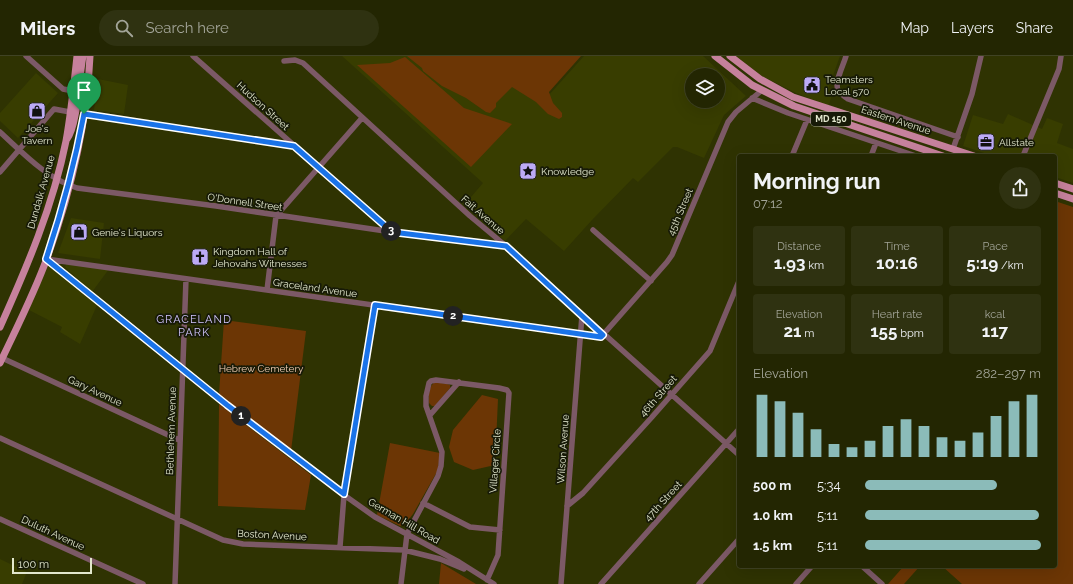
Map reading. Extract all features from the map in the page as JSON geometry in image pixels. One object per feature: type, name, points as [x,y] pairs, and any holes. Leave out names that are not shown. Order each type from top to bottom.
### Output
[{"type":"main road","name":"Dundalk Avenue","points":[[0,327],[33,252],[49,205],[66,141],[77,56]]},
{"type":"main road","points":[[66,141],[72,132],[73,127],[80,91],[83,56]]},
{"type":"main road","points":[[1,361],[46,259],[56,231],[69,186],[84,114],[90,56]]},
{"type":"main road","name":"Eastern Avenue","points":[[715,56],[745,80],[761,90],[794,106],[937,154]]},
{"type":"main road","name":"Eastern Avenue","points":[[730,56],[760,79],[789,94],[810,103],[952,153]]},
{"type":"main road","points":[[729,68],[734,68],[754,81],[760,79]]},
{"type":"main road","points":[[761,90],[767,88],[794,100],[810,103]]},
{"type":"main road","points":[[1057,184],[1073,189]]},
{"type":"main road","points":[[1057,194],[1073,199]]},
{"type":"street","points":[[26,56],[63,89],[73,91]]},
{"type":"street","name":"Hudson Street","points":[[193,56],[392,232]]},
{"type":"street","name":"Eastern Avenue","points":[[846,56],[837,81],[838,91],[853,101],[958,137]]},
{"type":"street","points":[[952,153],[972,94],[981,56]]},
{"type":"street","points":[[1024,154],[1059,69],[1061,56]]},
{"type":"street","name":"Fait Avenue","points":[[284,61],[295,60],[302,63],[470,216],[506,246],[737,454]]},
{"type":"street","name":"45th Street","points":[[603,335],[663,268],[672,255],[726,126],[736,112],[761,90]]},
{"type":"street","points":[[752,98],[807,120],[910,154]]},
{"type":"street","points":[[0,172],[54,109],[70,112]]},
{"type":"street","points":[[84,114],[294,146]]},
{"type":"street","points":[[267,290],[276,216],[362,118]]},
{"type":"street","points":[[793,154],[807,120]]},
{"type":"street","name":"O'Donnell Street","points":[[0,132],[47,174],[69,186],[77,188],[392,232],[506,246]]},
{"type":"street","points":[[872,154],[876,143]]},
{"type":"street","points":[[593,230],[651,281]]},
{"type":"street","name":"Graceland Avenue","points":[[46,259],[601,337],[603,335]]},
{"type":"street","name":"German Hill Road","points":[[46,259],[268,437],[375,517],[459,562],[494,584]]},
{"type":"street","points":[[62,272],[64,261]]},
{"type":"street","name":"Bethlehem Avenue","points":[[175,584],[186,278]]},
{"type":"street","name":"46th Street","points":[[567,506],[583,493],[710,350],[737,286]]},
{"type":"street","points":[[340,547],[344,494],[375,305]]},
{"type":"street","name":"Wilson Avenue","points":[[562,584],[582,316]]},
{"type":"street","name":"Gary Avenue","points":[[1,361],[179,440]]},
{"type":"street","name":"Villager Circle","points":[[401,584],[407,534],[438,476],[442,459],[440,444],[426,402],[429,383],[436,380],[504,389],[509,393],[498,555],[488,580]]},
{"type":"street","points":[[430,415],[459,382]]},
{"type":"street","name":"47th Street","points":[[601,584],[737,431]]},
{"type":"street","name":"Boston Avenue","points":[[0,438],[177,520],[230,542],[243,544],[404,550],[446,561],[488,580]]},
{"type":"street","points":[[423,503],[470,527],[500,530]]},
{"type":"street","name":"Duluth Avenue","points":[[0,518],[143,584]]},
{"type":"street","points":[[699,584],[737,541]]},
{"type":"street","points":[[796,584],[810,568]]},
{"type":"street","points":[[864,568],[882,584]]},
{"type":"shaded area","points":[[342,56],[424,56],[549,95],[584,56],[703,56],[716,68],[685,68],[685,108],[725,108],[725,76],[746,96],[724,115],[704,158],[677,147],[673,147],[638,182],[633,178],[564,251],[526,219],[505,241],[465,204],[483,183]]},
{"type":"shaded area","points":[[736,56],[840,56],[829,87],[831,97],[829,106],[796,93],[760,75]]},
{"type":"shaded area","points":[[36,73],[58,93],[18,138],[0,121],[0,113]]},
{"type":"shaded area","points":[[98,79],[128,85],[124,114],[94,110]]},
{"type":"shaded area","points":[[1008,114],[1042,129],[1047,118],[1063,124],[1057,143],[1073,149],[1073,183],[1057,178],[1057,154],[987,154],[963,146],[973,115],[1003,124]]},
{"type":"shaded area","points":[[71,218],[104,223],[100,259],[58,253]]},
{"type":"shaded area","points":[[47,262],[98,303],[80,344],[60,332],[62,327],[29,310]]},
{"type":"shaded area","points":[[66,264],[109,269],[92,292],[65,267]]},
{"type":"shaded area","points":[[0,559],[27,572],[22,584],[0,584]]},
{"type":"green space","points":[[407,56],[581,56],[549,92],[553,103],[562,113],[562,117],[559,119],[548,114],[536,102],[512,87],[496,103],[496,107],[490,113],[486,112],[466,98],[442,86]]},
{"type":"green space","points":[[405,57],[464,108],[512,124],[471,167],[357,65],[390,63]]},
{"type":"green space","points":[[1057,202],[1073,207],[1073,584],[962,584],[944,568],[1057,568]]},
{"type":"green space","name":"Hebrew Cemetery","points":[[224,320],[306,331],[291,451],[219,394]]},
{"type":"green space","points":[[435,382],[450,385],[450,388],[435,406],[432,406],[429,403],[429,392],[431,386]]},
{"type":"green space","points":[[482,395],[498,399],[495,465],[473,470],[454,462],[449,447],[453,430]]},
{"type":"green space","name":"Hebrew Cemetery","points":[[219,404],[311,475],[305,510],[218,506]]},
{"type":"green space","points":[[390,443],[440,453],[438,470],[413,514],[405,524],[400,526],[377,515]]},
{"type":"green space","points":[[441,563],[476,584],[439,584]]},
{"type":"green space","points":[[902,568],[918,568],[904,584],[888,584]]},
{"type":"place","name":"Teamsters Local 570","points":[[812,85]]},
{"type":"place","name":"Joe's Tavern","points":[[37,111]]},
{"type":"place","name":"Allstate","points":[[986,142]]},
{"type":"place","name":"Knowledge","points":[[528,171]]},
{"type":"place","name":"Genie's Liquors","points":[[79,232]]},
{"type":"place","name":"Kingdom Hall of Jehovahs Witnesses","points":[[200,257]]},
{"type":"district","name":"GRACELAND PARK","points":[[194,325]]},
{"type":"route","points":[[84,114],[224,134],[294,146],[392,232],[506,246],[603,335],[601,337],[375,305],[344,494],[313,472],[227,405],[46,259],[56,231],[72,174],[84,114]]}]
